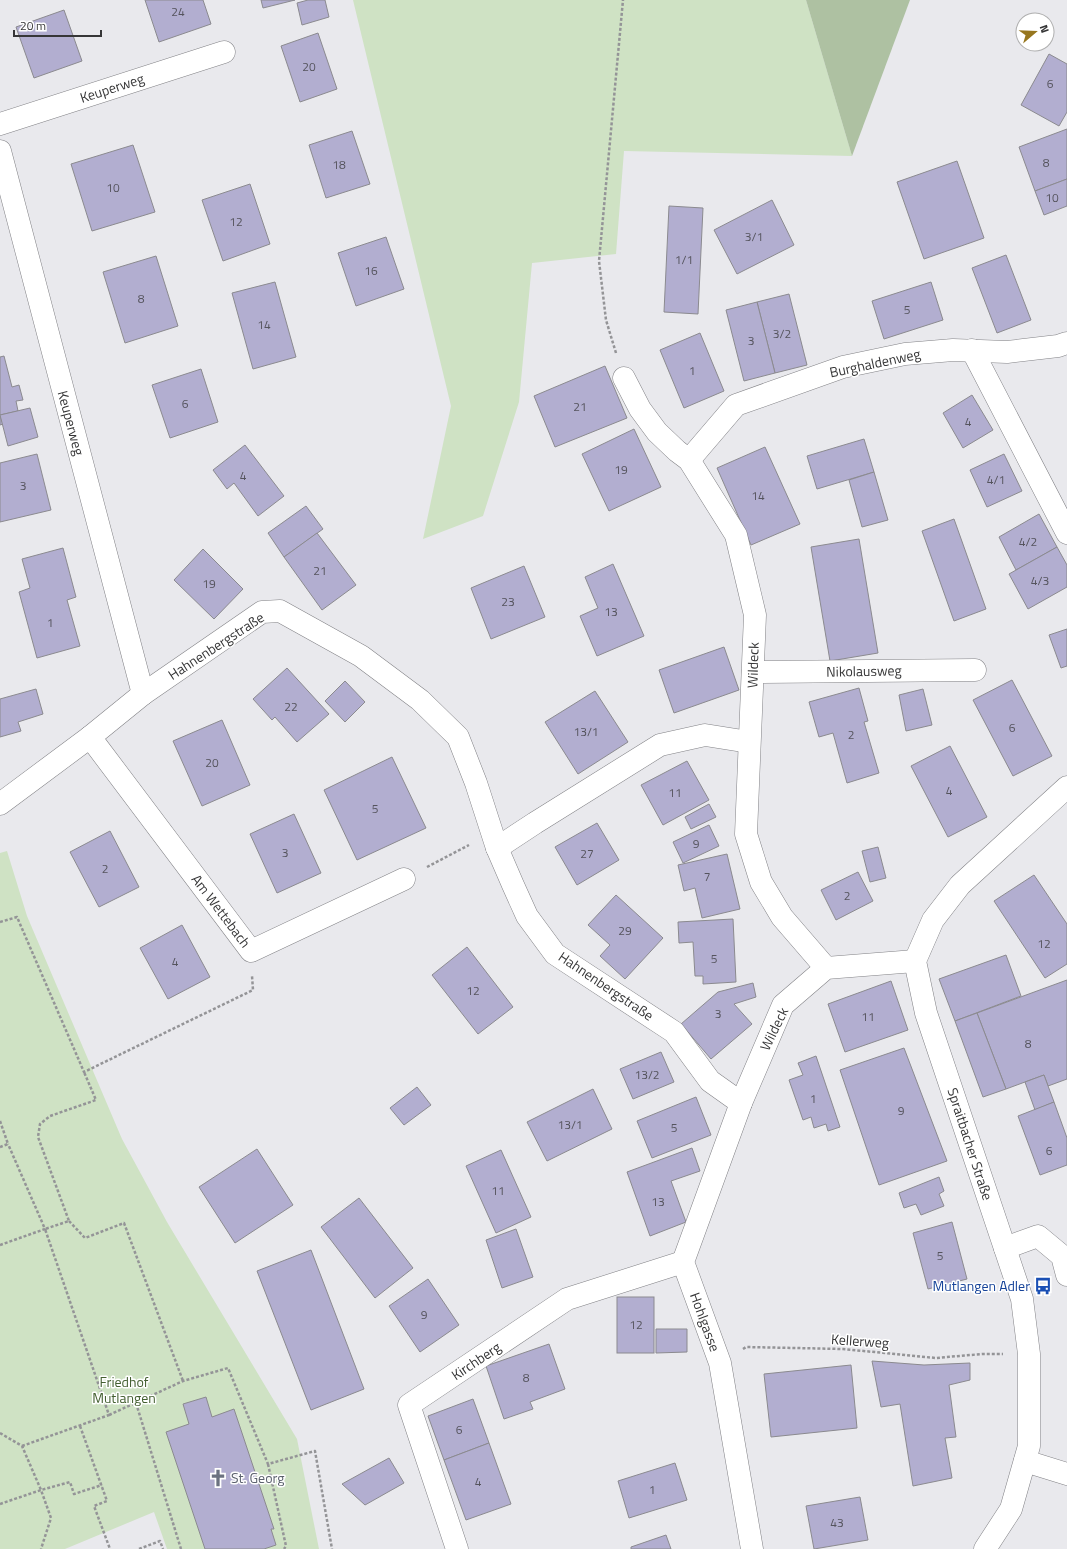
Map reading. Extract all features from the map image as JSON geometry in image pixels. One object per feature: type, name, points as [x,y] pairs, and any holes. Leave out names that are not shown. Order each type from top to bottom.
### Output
[{"type":"street","name":"Keuperweg","points":[[0,124],[224,52]]},
{"type":"street","name":"Keuperweg","points":[[0,151],[143,694]]},
{"type":"street","name":"Burghaldenweg","points":[[690,460],[736,405],[843,367],[905,354],[953,350],[1007,352],[1058,346],[1067,342]]},
{"type":"street","points":[[972,350],[1067,533]]},
{"type":"street","name":"Wildeck","points":[[624,378],[640,409],[657,432],[677,451],[690,460],[736,535],[755,615],[746,834],[761,882],[782,917],[826,968],[783,1005],[741,1103]]},
{"type":"street","name":"Hahnenbergstraße","points":[[0,804],[90,737],[143,694],[262,612],[280,611],[361,656],[420,700],[458,737],[476,783],[495,841],[528,916],[555,954],[674,1032],[710,1082],[741,1103]]},
{"type":"street","name":"Nikolausweg","points":[[753,672],[975,670]]},
{"type":"street","points":[[495,841],[535,823],[660,745],[705,735],[749,742]]},
{"type":"street","name":"Am Wettebach","points":[[90,737],[251,951],[404,879]]},
{"type":"street","points":[[826,968],[915,961],[933,920],[960,885],[1067,787]]},
{"type":"street","name":"Spraitbacher Straße","points":[[915,961],[926,1014],[1022,1299],[1029,1354],[1029,1446],[1011,1509],[985,1549]]},
{"type":"street","points":[[683,1262],[741,1103]]},
{"type":"street","points":[[1005,1248],[1038,1236],[1062,1256],[1067,1275]]},
{"type":"street","name":"Hohlgasse","points":[[683,1262],[720,1363],[752,1549]]},
{"type":"street","name":"Kirchberg","points":[[457,1549],[409,1405],[567,1299],[683,1262]]},
{"type":"street","points":[[1025,1461],[1067,1474]]},
{"type":"path","points":[[623,0],[599,261],[606,320],[624,378]]},
{"type":"path","points":[[404,879],[495,841]]},
{"type":"path","points":[[0,922],[17,917],[96,1100],[50,1116],[40,1124],[38,1137],[69,1221],[85,1238],[124,1223],[183,1381]]},
{"type":"path","points":[[84,1072],[253,990],[251,951]]},
{"type":"path","points":[[0,1121],[8,1144],[45,1229],[109,1415]]},
{"type":"path","points":[[0,1147],[8,1144]]},
{"type":"path","points":[[0,1245],[69,1221]]},
{"type":"path","name":"Kellerweg","points":[[720,1363],[746,1347],[843,1349],[936,1358],[982,1354],[1002,1354]]},
{"type":"path","points":[[22,1446],[109,1415],[183,1381],[228,1368],[268,1464],[286,1546],[284,1549]]},
{"type":"path","points":[[136,1403],[180,1549]]},
{"type":"path","points":[[80,1426],[107,1501],[94,1506],[110,1549]]},
{"type":"path","points":[[0,1433],[22,1446],[51,1518],[41,1549]]},
{"type":"path","points":[[268,1464],[315,1452],[332,1549]]},
{"type":"path","points":[[0,1504],[70,1482],[74,1494],[102,1485]]},
{"type":"path","points":[[138,1549],[160,1541],[163,1549]]},
{"type":"green space","points":[[353,0],[806,0],[852,156],[624,151],[616,254],[532,263],[519,402],[483,516],[423,539],[451,406]]},
{"type":"green space","points":[[806,0],[910,0],[852,156]]},
{"type":"green space","name":"Friedhof Mutlangen","points":[[7,851],[27,916],[122,1139],[167,1222],[297,1439],[319,1549],[167,1549],[154,1512],[65,1549],[0,1549],[0,853]]},
{"type":"building","points":[[145,0],[203,0],[211,24],[159,42]]},
{"type":"building","points":[[261,0],[295,0],[263,8]]},
{"type":"building","points":[[308,0],[325,0],[329,17],[302,25],[297,3]]},
{"type":"building","points":[[64,10],[82,61],[34,78],[16,27]]},
{"type":"building","points":[[318,33],[337,89],[300,102],[281,46]]},
{"type":"building","points":[[1049,54],[1067,64],[1067,112],[1059,126],[1021,105]]},
{"type":"building","points":[[1067,129],[1067,179],[1035,191],[1019,147]]},
{"type":"building","points":[[352,131],[370,184],[326,198],[309,145]]},
{"type":"building","points":[[133,145],[155,212],[92,231],[71,164]]},
{"type":"building","points":[[957,161],[984,238],[924,259],[897,182]]},
{"type":"building","points":[[1067,179],[1067,206],[1044,215],[1035,191]]},
{"type":"building","points":[[250,184],[270,244],[223,261],[202,200]]},
{"type":"building","points":[[772,200],[794,245],[737,274],[714,230]]},
{"type":"building","points":[[669,206],[703,208],[698,314],[664,312]]},
{"type":"building","points":[[386,237],[404,289],[356,306],[338,253]]},
{"type":"building","points":[[1006,255],[1031,320],[997,333],[972,268]]},
{"type":"building","points":[[156,256],[178,326],[125,343],[103,272]]},
{"type":"building","points":[[275,282],[296,357],[253,369],[232,293]]},
{"type":"building","points":[[931,282],[943,320],[884,339],[872,301]]},
{"type":"building","points":[[789,294],[807,365],[775,373],[757,302]]},
{"type":"building","points":[[757,302],[775,373],[744,381],[726,310]]},
{"type":"building","points":[[700,333],[724,391],[684,408],[660,350]]},
{"type":"building","points":[[4,356],[12,387],[19,385],[23,400],[16,401],[18,411],[0,415],[0,357]]},
{"type":"building","points":[[605,366],[627,418],[555,447],[534,396]]},
{"type":"building","points":[[201,369],[218,422],[170,438],[152,385]]},
{"type":"building","points":[[972,395],[993,430],[963,448],[943,413]]},
{"type":"building","points":[[30,408],[38,437],[8,446],[0,415]]},
{"type":"building","points":[[0,415],[3,424],[0,425]]},
{"type":"building","points":[[634,429],[661,487],[609,511],[582,454]]},
{"type":"building","points":[[864,439],[874,472],[817,489],[807,456]]},
{"type":"building","points":[[245,445],[284,496],[258,516],[234,483],[227,489],[213,470]]},
{"type":"building","points":[[765,447],[800,524],[751,545],[717,468]]},
{"type":"building","points":[[37,454],[51,510],[0,522],[0,463]]},
{"type":"building","points":[[1004,454],[1022,491],[987,507],[970,470]]},
{"type":"building","points":[[874,472],[888,520],[862,527],[849,480]]},
{"type":"building","points":[[306,506],[323,529],[284,557],[268,533]]},
{"type":"building","points":[[1039,514],[1057,547],[1016,570],[999,537]]},
{"type":"building","points":[[954,519],[986,609],[954,621],[922,531]]},
{"type":"building","points":[[317,533],[356,585],[322,610],[284,557]]},
{"type":"building","points":[[859,539],[878,653],[830,661],[811,547]]},
{"type":"building","points":[[1057,547],[1067,565],[1067,587],[1028,609],[1009,574]]},
{"type":"building","points":[[63,548],[76,597],[67,600],[80,646],[37,658],[19,592],[30,588],[22,559]]},
{"type":"building","points":[[203,549],[243,589],[214,619],[174,580]]},
{"type":"building","points":[[613,564],[644,636],[597,656],[580,616],[598,608],[585,577]]},
{"type":"building","points":[[524,566],[545,617],[491,639],[471,588]]},
{"type":"building","points":[[1067,629],[1067,666],[1061,668],[1049,635]]},
{"type":"building","points":[[724,647],[739,690],[674,713],[659,670]]},
{"type":"building","points":[[287,668],[329,714],[297,742],[275,717],[272,720],[253,699]]},
{"type":"building","points":[[1012,680],[1052,756],[1013,776],[973,700]]},
{"type":"building","points":[[345,681],[365,702],[345,722],[325,701]]},
{"type":"building","points":[[859,688],[868,721],[864,722],[879,773],[847,783],[833,733],[819,737],[809,702]]},
{"type":"building","points":[[36,689],[43,714],[18,722],[21,731],[0,737],[0,699]]},
{"type":"building","points":[[923,689],[932,725],[906,731],[899,695]]},
{"type":"building","points":[[595,691],[628,742],[578,774],[545,722]]},
{"type":"building","points":[[222,720],[250,785],[202,806],[173,741]]},
{"type":"building","points":[[950,746],[987,817],[948,837],[911,766]]},
{"type":"building","points":[[392,757],[426,828],[357,860],[324,790]]},
{"type":"building","points":[[687,761],[709,800],[663,825],[641,785]]},
{"type":"building","points":[[709,804],[716,817],[691,829],[685,817]]},
{"type":"building","points":[[294,814],[321,873],[277,893],[250,834]]},
{"type":"building","points":[[597,823],[619,860],[577,885],[555,847]]},
{"type":"building","points":[[709,825],[719,846],[683,863],[673,842]]},
{"type":"building","points":[[110,831],[139,887],[99,907],[70,852]]},
{"type":"building","points":[[878,847],[886,878],[870,882],[862,851]]},
{"type":"building","points":[[727,854],[740,909],[702,918],[695,888],[684,891],[678,865]]},
{"type":"building","points":[[858,872],[873,901],[836,920],[821,890]]},
{"type":"building","points":[[1034,875],[1067,924],[1067,964],[1045,978],[994,901]]},
{"type":"building","points":[[616,895],[663,938],[625,979],[600,956],[610,945],[588,925]]},
{"type":"building","points":[[733,919],[736,982],[703,984],[703,976],[695,976],[693,942],[679,943],[678,922]]},
{"type":"building","points":[[182,925],[210,977],[168,999],[140,948]]},
{"type":"building","points":[[467,947],[513,1007],[478,1034],[432,975]]},
{"type":"building","points":[[1006,955],[1021,996],[955,1021],[939,979]]},
{"type":"building","points":[[1067,980],[1067,1079],[1048,1086],[1044,1075],[1006,1089],[977,1013]]},
{"type":"building","points":[[891,981],[908,1030],[845,1052],[828,1004]]},
{"type":"building","points":[[753,983],[756,997],[734,1004],[752,1024],[711,1059],[681,1024],[718,992]]},
{"type":"building","points":[[977,1013],[1006,1089],[983,1097],[955,1021]]},
{"type":"building","points":[[904,1048],[947,1161],[879,1185],[840,1070]]},
{"type":"building","points":[[661,1052],[674,1082],[633,1099],[620,1069]]},
{"type":"building","points":[[816,1056],[840,1127],[828,1131],[826,1124],[814,1128],[811,1117],[803,1120],[789,1080],[803,1075],[798,1063]]},
{"type":"building","points":[[1044,1075],[1054,1102],[1035,1110],[1025,1082]]},
{"type":"building","points":[[417,1087],[431,1105],[404,1125],[390,1108]]},
{"type":"building","points":[[593,1089],[612,1129],[547,1161],[527,1122]]},
{"type":"building","points":[[696,1097],[711,1135],[652,1158],[637,1121]]},
{"type":"building","points":[[1054,1102],[1067,1138],[1067,1165],[1040,1175],[1018,1116]]},
{"type":"building","points":[[692,1148],[700,1171],[671,1181],[686,1222],[650,1236],[627,1172]]},
{"type":"building","points":[[257,1149],[293,1205],[235,1243],[199,1187]]},
{"type":"building","points":[[501,1150],[531,1217],[496,1233],[466,1166]]},
{"type":"building","points":[[939,1177],[944,1191],[939,1194],[944,1206],[921,1215],[916,1204],[904,1208],[899,1193]]},
{"type":"building","points":[[359,1198],[413,1268],[375,1298],[321,1227]]},
{"type":"building","points":[[952,1222],[967,1279],[928,1289],[913,1233]]},
{"type":"building","points":[[516,1229],[533,1277],[502,1288],[486,1240]]},
{"type":"building","points":[[311,1250],[364,1389],[311,1410],[257,1271]]},
{"type":"building","points":[[428,1279],[459,1325],[420,1352],[389,1306]]},
{"type":"building","points":[[617,1297],[654,1297],[654,1353],[617,1353]]},
{"type":"building","points":[[656,1329],[687,1329],[687,1352],[656,1353]]},
{"type":"building","points":[[549,1344],[565,1389],[530,1402],[533,1409],[504,1419],[486,1366]]},
{"type":"building","points":[[872,1361],[924,1365],[970,1363],[970,1380],[949,1385],[956,1437],[945,1438],[952,1478],[913,1486],[900,1404],[881,1407]]},
{"type":"building","points":[[851,1365],[857,1428],[771,1437],[764,1374]]},
{"type":"building","name":"St. Georg","points":[[206,1397],[212,1417],[234,1409],[274,1529],[271,1529],[276,1545],[264,1549],[205,1549],[166,1432],[189,1424],[183,1404]]},
{"type":"building","points":[[473,1399],[489,1443],[444,1460],[428,1416]]},
{"type":"building","points":[[489,1443],[511,1504],[466,1520],[444,1460]]},
{"type":"building","points":[[389,1458],[404,1483],[365,1505],[342,1484]]},
{"type":"building","points":[[675,1463],[687,1500],[629,1518],[618,1481]]},
{"type":"building","points":[[860,1497],[868,1540],[814,1549],[806,1506]]},
{"type":"building","points":[[666,1535],[671,1549],[631,1549],[631,1547]]},
{"type":"place","name":"Mutlangen Adler","points":[[1043,1286]]},
{"type":"place","name":"St. Georg","points":[[218,1478]]}]
